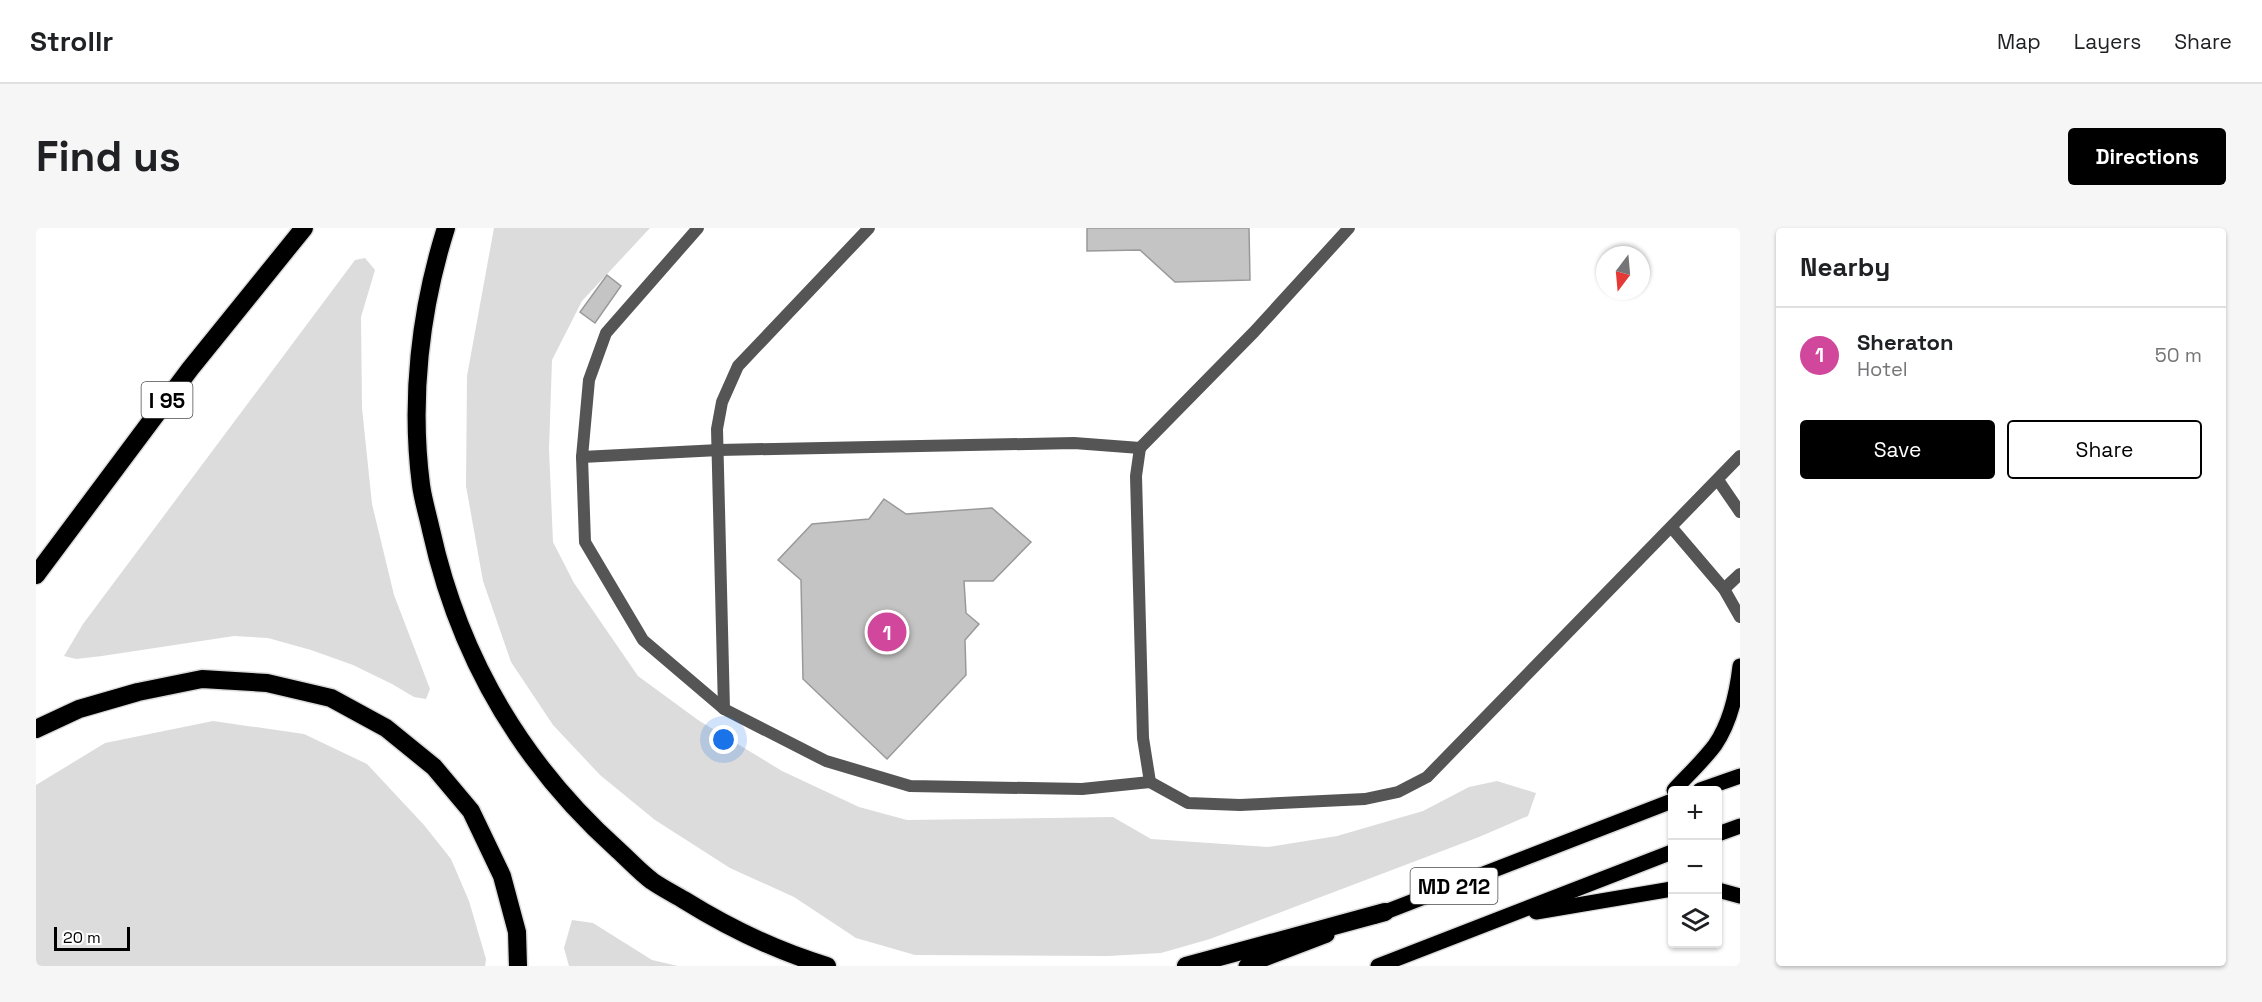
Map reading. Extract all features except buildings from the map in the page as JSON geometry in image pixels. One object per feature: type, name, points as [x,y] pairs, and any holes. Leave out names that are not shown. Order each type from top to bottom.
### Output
[{"type":"highway","name":"I 95","points":[[36,575],[190,369],[304,228]]},
{"type":"highway","points":[[446,228],[434,265],[421,336],[417,412],[421,485],[438,562],[463,636],[499,708],[543,773],[591,826],[652,881],[718,921],[798,957],[827,966]]},
{"type":"highway","points":[[36,729],[79,709],[138,692],[202,679],[267,683],[331,698],[386,728],[434,767],[471,811],[502,876],[517,932],[518,966]]},
{"type":"highway","points":[[1186,966],[1385,912]]},
{"type":"main road","points":[[1678,786],[1715,744],[1734,696],[1740,666]]},
{"type":"main road","points":[[1712,786],[1740,776]]},
{"type":"main road","name":"MD 212","points":[[1246,966],[1667,803]]},
{"type":"main road","points":[[1722,833],[1740,826]]},
{"type":"main road","name":"MD 212","points":[[1378,966],[1668,854]]},
{"type":"main road","points":[[1510,915],[1668,890]]},
{"type":"main road","points":[[1722,891],[1740,896]]},
{"type":"street","points":[[698,228],[606,333],[589,380],[582,457],[585,542],[643,640],[724,709],[826,761],[910,786],[1082,789],[1150,783],[1188,803],[1240,805],[1365,800],[1398,792],[1427,777],[1740,456]]},
{"type":"street","points":[[724,709],[717,429],[722,402],[738,366],[869,228]]},
{"type":"street","points":[[1150,783],[1143,738],[1136,476],[1140,448],[1254,332],[1349,228]]},
{"type":"street","points":[[582,457],[719,450],[1084,443],[1140,448]]},
{"type":"street","points":[[1718,480],[1740,512]]},
{"type":"street","points":[[1672,528],[1724,589],[1740,617]]},
{"type":"street","points":[[1724,589],[1740,574]]},
{"type":"shaded area","points":[[494,228],[650,228],[582,301],[552,360],[549,449],[553,542],[574,583],[638,676],[698,720],[782,771],[859,807],[907,820],[1113,817],[1151,839],[1268,847],[1337,836],[1423,811],[1469,787],[1497,781],[1536,793],[1528,816],[1479,837],[1210,939],[1161,953],[1108,956],[915,955],[856,938],[794,897],[730,868],[655,820],[600,775],[553,725],[511,662],[483,581],[466,486],[467,376]]},
{"type":"shaded area","points":[[365,258],[375,270],[361,317],[362,408],[372,504],[394,595],[430,689],[426,699],[414,697],[353,665],[268,638],[234,636],[102,656],[76,659],[64,656],[83,624],[355,260]]},
{"type":"shaded area","points":[[213,721],[304,734],[367,764],[424,825],[451,859],[469,901],[486,959],[485,966],[36,966],[36,785],[105,743]]},
{"type":"shaded area","points":[[572,920],[593,923],[652,960],[678,966],[569,966],[564,948]]},
{"type":"place","name":"Sheraton","points":[[887,632]]}]
